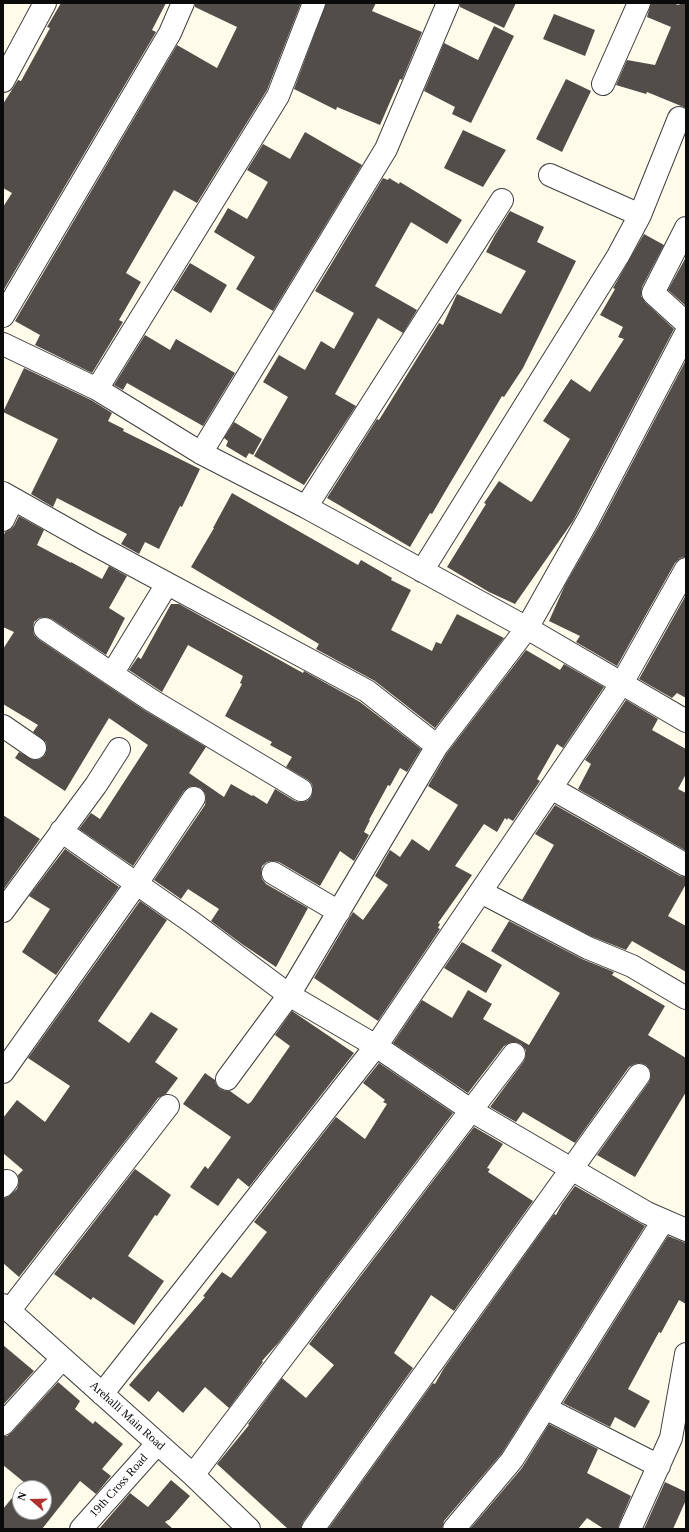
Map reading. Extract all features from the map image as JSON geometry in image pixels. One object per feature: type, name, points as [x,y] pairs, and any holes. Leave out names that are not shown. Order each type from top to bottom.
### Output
[{"type":"street","points":[[3,81],[8,59],[45,3]]},
{"type":"street","points":[[3,316],[170,33],[183,3]]},
{"type":"street","points":[[97,389],[278,96],[314,3]]},
{"type":"street","points":[[201,454],[386,149],[448,3]]},
{"type":"street","points":[[603,84],[639,3]]},
{"type":"street","points":[[422,570],[618,256],[640,215],[679,118]]},
{"type":"street","points":[[550,175],[640,215]]},
{"type":"street","points":[[306,507],[502,200]]},
{"type":"street","points":[[686,228],[653,293],[686,323]]},
{"type":"street","points":[[227,1079],[289,995],[437,746],[527,628],[592,511],[686,333]]},
{"type":"street","points":[[3,344],[97,389],[201,454],[306,507],[527,628],[686,722]]},
{"type":"street","points":[[3,520],[8,496],[167,584],[367,691],[437,746]]},
{"type":"street","points":[[102,1394],[376,1046],[622,683],[686,569]]},
{"type":"street","points":[[112,674],[167,584]]},
{"type":"street","points":[[45,629],[150,700],[301,790]]},
{"type":"street","points":[[3,726],[35,748]]},
{"type":"street","points":[[3,911],[96,785],[119,750]]},
{"type":"street","points":[[551,788],[686,865]]},
{"type":"street","points":[[3,1072],[137,883],[194,798]]},
{"type":"street","points":[[61,831],[193,923],[289,995],[376,1046],[472,1111],[571,1170],[664,1221],[686,1230]]},
{"type":"street","points":[[274,873],[339,912]]},
{"type":"street","points":[[481,892],[588,948],[632,966],[686,998]]},
{"type":"street","points":[[193,1476],[514,1054]]},
{"type":"street","points":[[313,1529],[639,1075]]},
{"type":"street","points":[[6,1308],[168,1106]]},
{"type":"street","points":[[454,1529],[512,1460],[664,1221]]},
{"type":"street","name":"Arehalli Main Road","points":[[6,1308],[193,1476],[249,1529]]},
{"type":"street","points":[[630,1529],[659,1466],[679,1441],[686,1354]]},
{"type":"street","points":[[3,1424],[62,1358]]},
{"type":"street","points":[[545,1408],[659,1466]]},
{"type":"street","name":"19th Cross Road","points":[[81,1529],[157,1444]]},
{"type":"building","points":[[61,3],[166,3],[152,30],[156,32],[3,291],[3,207],[12,193],[3,188],[3,104],[18,80],[21,81],[50,28],[47,27]]},
{"type":"building","points":[[195,3],[301,3],[267,90],[197,203],[174,190],[126,273],[141,282],[119,320],[123,322],[92,373],[35,345],[40,335],[15,321],[177,45],[217,68],[237,27],[195,7]]},
{"type":"building","points":[[326,3],[376,3],[372,11],[422,32],[402,80],[400,79],[380,125],[337,107],[336,110],[294,89]]},
{"type":"building","points":[[460,3],[516,3],[504,28],[460,7]]},
{"type":"building","points":[[651,3],[672,3],[679,5],[680,3],[686,3],[686,108],[647,92],[646,94],[616,85],[627,60],[655,65],[671,27],[647,17]]},
{"type":"building","points":[[554,14],[595,30],[585,56],[543,39]]},
{"type":"building","points":[[494,26],[514,36],[471,123],[452,114],[455,107],[424,91],[444,43],[478,60]]},
{"type":"building","points":[[566,79],[591,91],[562,152],[536,139]]},
{"type":"building","points":[[463,130],[506,150],[483,187],[444,168]]},
{"type":"building","points":[[305,132],[362,165],[273,311],[236,289],[255,257],[214,232],[228,208],[247,219],[268,182],[247,170],[263,144],[290,159]]},
{"type":"building","points":[[383,178],[388,180],[389,178],[399,184],[400,182],[462,220],[447,244],[411,222],[375,286],[417,310],[403,333],[378,318],[335,394],[356,406],[304,485],[254,456],[288,397],[263,382],[279,355],[305,370],[321,341],[334,349],[354,313],[315,291]]},
{"type":"building","points":[[510,211],[544,227],[537,242],[576,261],[523,368],[504,397],[502,396],[432,514],[430,513],[410,547],[327,498],[377,419],[379,420],[439,323],[443,325],[457,294],[501,314],[526,271],[486,252]]},
{"type":"building","points":[[644,234],[664,245],[642,287],[641,296],[645,302],[674,329],[573,521],[515,604],[489,592],[447,567],[486,504],[484,503],[499,481],[531,502],[570,439],[543,421],[571,379],[590,392],[624,339],[618,337],[623,327],[600,315],[615,289],[613,288]]},
{"type":"building","points":[[686,257],[686,306],[668,290]]},
{"type":"building","points":[[190,263],[227,285],[211,313],[173,290]]},
{"type":"building","points":[[145,335],[170,350],[176,339],[235,373],[203,426],[127,383],[123,390],[114,385]]},
{"type":"building","points":[[686,360],[686,557],[680,558],[675,563],[617,666],[576,642],[580,636],[549,621],[565,585],[600,524]]},
{"type":"building","points":[[24,368],[91,400],[112,413],[108,421],[124,429],[123,431],[200,469],[182,507],[180,506],[159,549],[145,542],[139,554],[121,544],[127,534],[57,498],[53,507],[31,494],[58,439],[3,412]]},
{"type":"building","points":[[234,422],[262,439],[253,455],[249,453],[246,458],[226,446],[228,441],[224,438]]},
{"type":"building","points":[[232,493],[358,565],[361,560],[392,578],[391,580],[411,590],[391,630],[432,651],[436,642],[441,644],[457,614],[504,638],[435,728],[375,681],[316,649],[319,644],[191,567],[214,528]]},
{"type":"building","points":[[19,516],[44,530],[37,545],[102,579],[109,566],[127,576],[109,608],[125,618],[106,655],[52,619],[46,617],[39,618],[34,622],[34,635],[144,710],[206,747],[189,773],[224,797],[231,784],[267,804],[275,789],[295,801],[300,802],[307,801],[311,797],[313,790],[312,784],[308,780],[286,767],[292,757],[270,745],[272,742],[225,716],[242,684],[240,683],[243,676],[188,645],[162,692],[129,670],[138,657],[141,659],[171,604],[179,604],[303,673],[304,671],[360,702],[421,749],[407,772],[400,768],[390,786],[388,785],[364,832],[369,835],[354,861],[340,851],[320,886],[279,862],[267,862],[262,866],[262,879],[266,884],[308,908],[276,967],[211,921],[219,909],[188,889],[181,899],[154,880],[205,805],[205,793],[201,788],[194,786],[189,787],[184,791],[133,866],[79,829],[91,813],[100,819],[148,745],[109,718],[65,791],[15,758],[19,752],[34,760],[40,759],[45,755],[47,749],[46,742],[33,732],[38,725],[3,704],[3,649],[14,632],[3,627],[3,537],[5,532],[14,526]]},
{"type":"building","points":[[686,595],[686,698],[677,693],[672,698],[639,679]]},
{"type":"building","points":[[526,650],[560,670],[564,664],[604,687],[563,748],[557,744],[537,779],[540,781],[513,821],[505,818],[497,832],[484,824],[455,866],[472,875],[438,923],[440,924],[438,928],[440,929],[378,1021],[314,978],[353,912],[363,920],[388,885],[375,876],[390,850],[400,857],[412,839],[429,851],[458,805],[428,786],[447,753]]},
{"type":"building","points":[[626,700],[658,719],[652,730],[686,749],[686,774],[678,789],[686,793],[686,851],[578,789],[591,764],[585,760]]},
{"type":"building","points":[[555,805],[680,876],[686,877],[686,884],[668,916],[686,926],[686,972],[632,941],[626,950],[593,937],[522,900],[554,845],[535,834]]},
{"type":"building","points":[[3,815],[40,839],[3,890]]},
{"type":"building","points":[[65,849],[119,887],[56,975],[22,952],[50,909],[29,896]]},
{"type":"building","points":[[140,901],[167,920],[98,1021],[129,1043],[151,1012],[178,1029],[155,1062],[178,1078],[166,1094],[158,1098],[19,1277],[3,1263],[3,1198],[8,1197],[17,1189],[19,1182],[18,1175],[23,1170],[3,1153],[3,1118],[17,1100],[45,1122],[70,1086],[28,1058]]},
{"type":"building","points":[[509,921],[582,959],[614,972],[612,975],[665,1006],[648,1035],[686,1058],[686,1092],[635,1177],[597,1155],[649,1082],[651,1076],[650,1070],[646,1065],[640,1063],[629,1067],[575,1143],[523,1112],[516,1122],[490,1107],[524,1061],[526,1050],[521,1044],[515,1042],[504,1046],[468,1093],[393,1043],[422,1000],[452,1018],[468,990],[492,1004],[483,1019],[529,1045],[560,993],[491,951]]},
{"type":"building","points":[[462,942],[502,965],[486,993],[444,968]]},
{"type":"building","points":[[292,1011],[354,1053],[249,1187],[238,1178],[218,1206],[190,1187],[205,1166],[208,1169],[231,1137],[183,1104],[205,1073],[215,1080],[220,1089],[230,1091],[248,1104],[251,1102],[290,1046],[275,1035]]},
{"type":"building","points":[[379,1063],[453,1113],[279,1342],[262,1361],[263,1362],[229,1408],[205,1387],[183,1413],[158,1391],[149,1402],[129,1385],[205,1297],[203,1296],[222,1272],[231,1278],[267,1232],[254,1222],[336,1117],[365,1139],[387,1104],[383,1102],[385,1100],[363,1083]]},
{"type":"building","points":[[474,1127],[503,1144],[487,1168],[490,1169],[488,1172],[533,1201],[454,1311],[431,1295],[394,1353],[413,1368],[303,1522],[301,1529],[288,1529],[217,1464],[249,1425],[248,1424],[282,1378],[306,1398],[334,1365],[309,1344]]},
{"type":"building","points":[[135,1169],[171,1195],[157,1216],[155,1215],[128,1256],[164,1281],[134,1325],[93,1297],[91,1300],[54,1274]]},
{"type":"building","points":[[575,1186],[645,1226],[502,1453],[444,1521],[442,1529],[328,1529],[433,1383],[435,1384],[444,1368],[554,1214],[556,1215]]},
{"type":"building","points":[[668,1236],[686,1243],[686,1304],[679,1300],[661,1333],[659,1332],[628,1389],[650,1401],[635,1428],[615,1417],[610,1427],[563,1403]]},
{"type":"building","points":[[3,1345],[34,1371],[3,1405]]},
{"type":"building","points":[[58,1382],[80,1401],[75,1409],[93,1424],[95,1421],[123,1444],[102,1469],[111,1476],[96,1494],[80,1481],[52,1516],[52,1480],[21,1480],[3,1465],[3,1436],[7,1436],[12,1432]]},
{"type":"building","points":[[549,1424],[598,1449],[587,1473],[631,1496],[618,1529],[604,1529],[587,1518],[578,1529],[470,1529],[522,1468]]},
{"type":"building","points":[[171,1480],[190,1496],[169,1520],[165,1522],[173,1529],[99,1529],[130,1493],[148,1507]]},
{"type":"building","points":[[665,1482],[686,1492],[686,1500],[673,1529],[644,1529]]},
{"type":"building","points":[[12,1498],[12,1520],[49,1520],[42,1529],[3,1529],[3,1509]]}]
